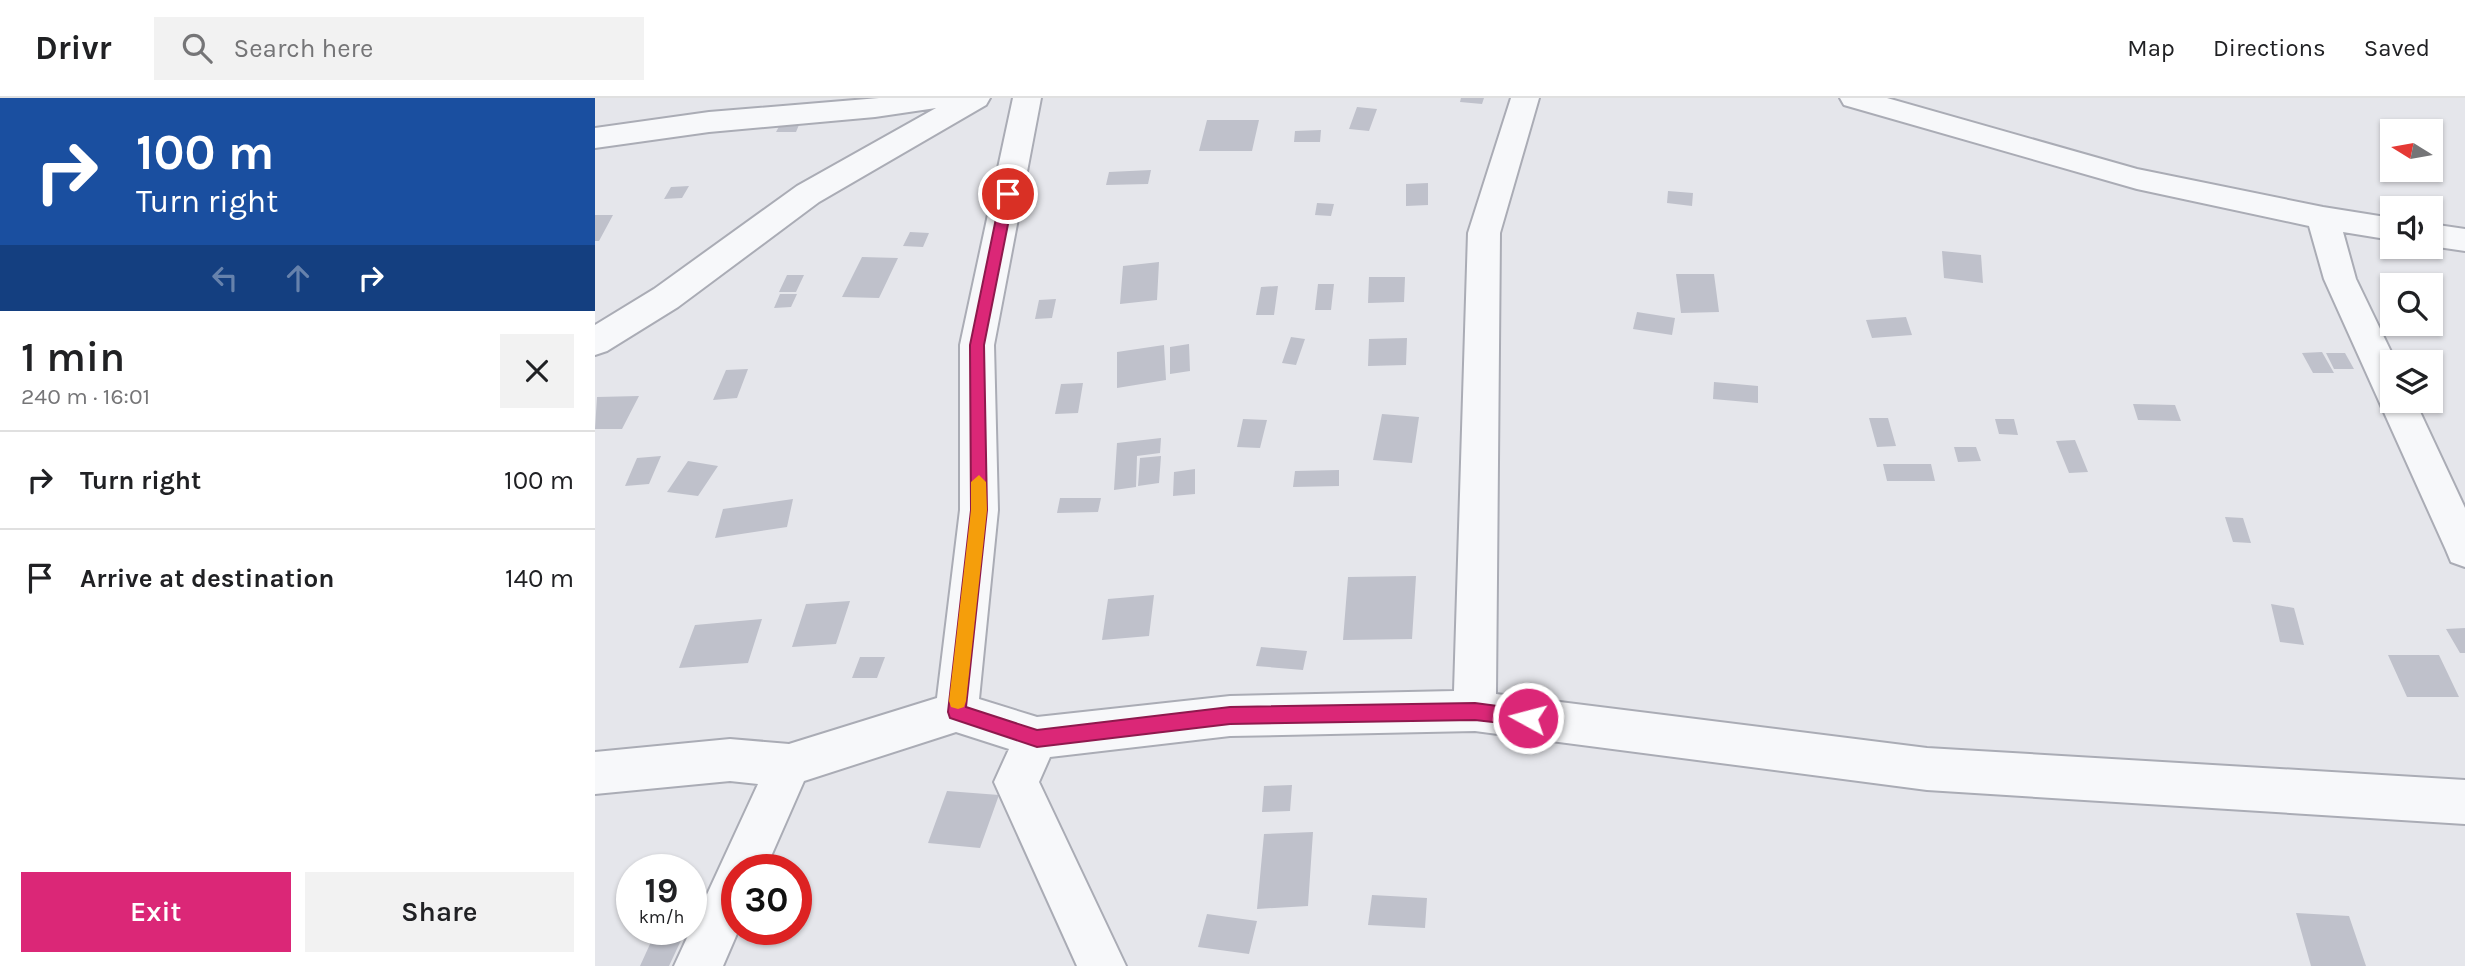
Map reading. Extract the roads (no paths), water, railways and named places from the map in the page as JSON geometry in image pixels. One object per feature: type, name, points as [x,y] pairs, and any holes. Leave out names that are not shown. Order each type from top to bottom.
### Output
[{"type":"street","points":[[595,138],[709,122],[875,108],[941,98]]},
{"type":"street","points":[[595,342],[666,298],[808,194],[976,98]]},
{"type":"street","points":[[956,712],[979,510],[977,345],[1027,98]]},
{"type":"street","points":[[1475,711],[1484,233],[1525,98]]},
{"type":"street","points":[[1854,98],[2137,179],[2323,218],[2380,227]]},
{"type":"street","points":[[2323,218],[2340,279],[2380,364]]},
{"type":"street","points":[[2443,237],[2465,240]]},
{"type":"street","points":[[2402,413],[2465,550]]},
{"type":"street","points":[[595,773],[730,760],[789,765],[956,712],[1037,738],[1230,716],[1475,711],[1927,769],[2465,802]]},
{"type":"street","points":[[1037,738],[1016,782],[1102,966]]},
{"type":"street","points":[[748,854],[789,765]]},
{"type":"street","points":[[698,966],[721,915]]}]
